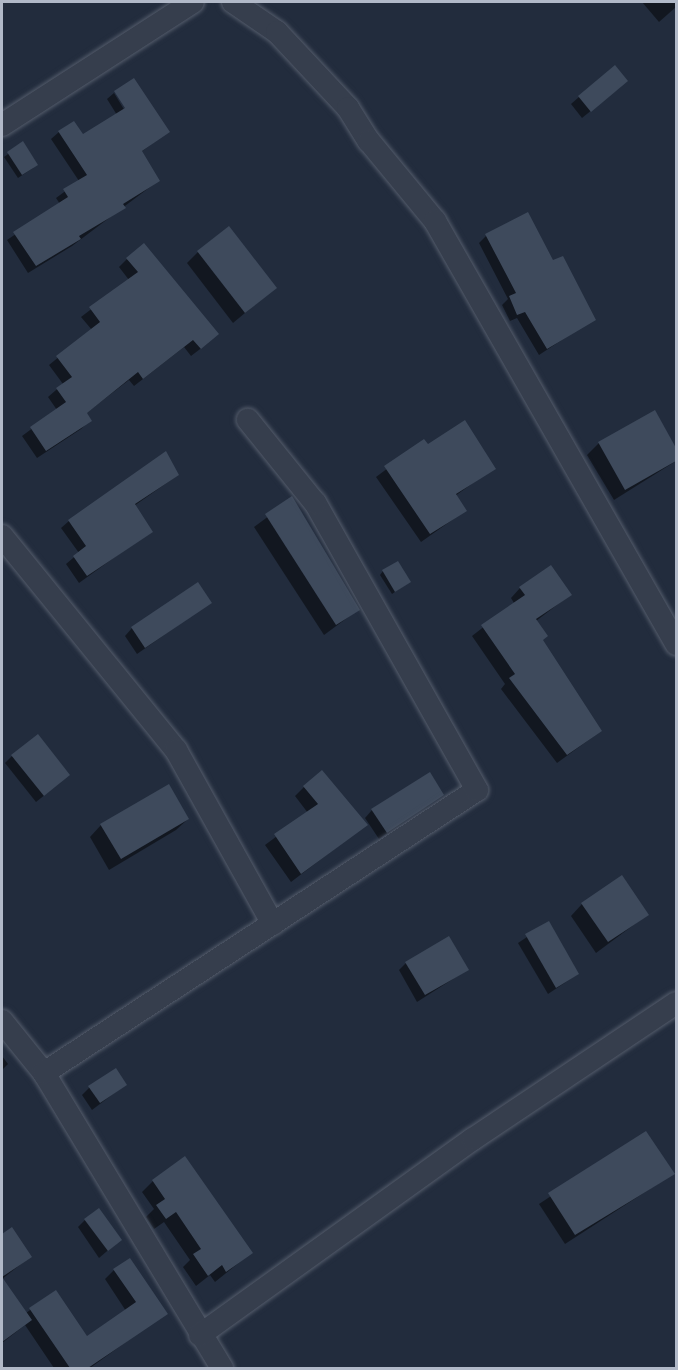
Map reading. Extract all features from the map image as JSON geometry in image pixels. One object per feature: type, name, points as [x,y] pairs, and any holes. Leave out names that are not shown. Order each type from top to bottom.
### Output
[{"type":"street","points":[[2,125],[194,2]]},
{"type":"street","points":[[233,2],[277,32],[348,108],[369,141],[435,222],[676,644]]},
{"type":"street","points":[[44,1073],[477,790],[315,503],[248,420]]},
{"type":"street","points":[[2,536],[176,750],[273,924]]},
{"type":"street","points":[[200,1335],[473,1139],[676,1004]]},
{"type":"street","points":[[2,1022],[44,1073],[222,1368]]},
{"type":"building","points":[[615,65],[628,81],[591,112],[578,96]]},
{"type":"building","points":[[134,78],[170,132],[142,151],[160,181],[123,204],[126,208],[79,236],[81,239],[36,266],[13,232],[68,197],[63,189],[87,175],[58,131],[74,121],[83,134],[125,108],[114,91]]},
{"type":"building","points":[[23,141],[38,165],[22,175],[7,152]]},
{"type":"building","points":[[528,212],[553,260],[563,256],[596,320],[547,349],[525,312],[517,315],[509,296],[516,293],[485,234]]},
{"type":"building","points":[[229,226],[277,288],[245,313],[197,251]]},
{"type":"building","points":[[144,243],[219,334],[201,349],[193,340],[143,379],[138,372],[87,413],[92,421],[46,451],[30,427],[66,402],[56,388],[72,377],[56,356],[100,322],[89,307],[138,272],[126,258]]},
{"type":"building","points":[[655,410],[676,448],[676,461],[625,490],[598,442]]},
{"type":"building","points":[[465,420],[496,469],[456,494],[467,511],[430,534],[384,466],[424,439],[428,444]]},
{"type":"building","points":[[166,451],[179,475],[135,504],[153,532],[87,576],[73,556],[86,546],[68,520]]},
{"type":"building","points":[[292,496],[360,610],[336,625],[265,514]]},
{"type":"building","points":[[398,561],[411,582],[395,592],[382,570]]},
{"type":"building","points":[[551,565],[572,595],[536,619],[548,636],[543,640],[602,731],[567,755],[509,678],[515,674],[481,625],[525,595],[519,587]]},
{"type":"building","points":[[198,582],[212,603],[145,648],[131,627]]},
{"type":"building","points":[[38,734],[70,775],[44,796],[11,755]]},
{"type":"building","points":[[322,770],[368,825],[301,874],[274,834],[318,804],[303,786]]},
{"type":"building","points":[[430,772],[444,795],[387,833],[371,809]]},
{"type":"building","points":[[169,784],[189,819],[121,859],[100,824]]},
{"type":"building","points":[[622,875],[649,915],[608,942],[581,903]]},
{"type":"building","points":[[549,921],[579,974],[556,988],[525,934]]},
{"type":"building","points":[[449,936],[469,970],[425,995],[405,962]]},
{"type":"building","points":[[116,1068],[127,1085],[100,1103],[88,1086]]},
{"type":"building","points":[[646,1131],[675,1174],[575,1235],[548,1193]]},
{"type":"building","points":[[185,1156],[253,1253],[226,1272],[222,1265],[208,1276],[193,1254],[201,1249],[176,1212],[166,1219],[156,1205],[165,1199],[152,1180]]},
{"type":"building","points":[[99,1208],[122,1240],[108,1251],[84,1219]]},
{"type":"building","points":[[12,1227],[32,1257],[2,1277],[2,1234]]},
{"type":"building","points":[[130,1258],[168,1314],[88,1368],[70,1368],[29,1308],[56,1290],[87,1336],[136,1302],[113,1269]]},
{"type":"building","points":[[2,1277],[32,1320],[2,1342]]}]
